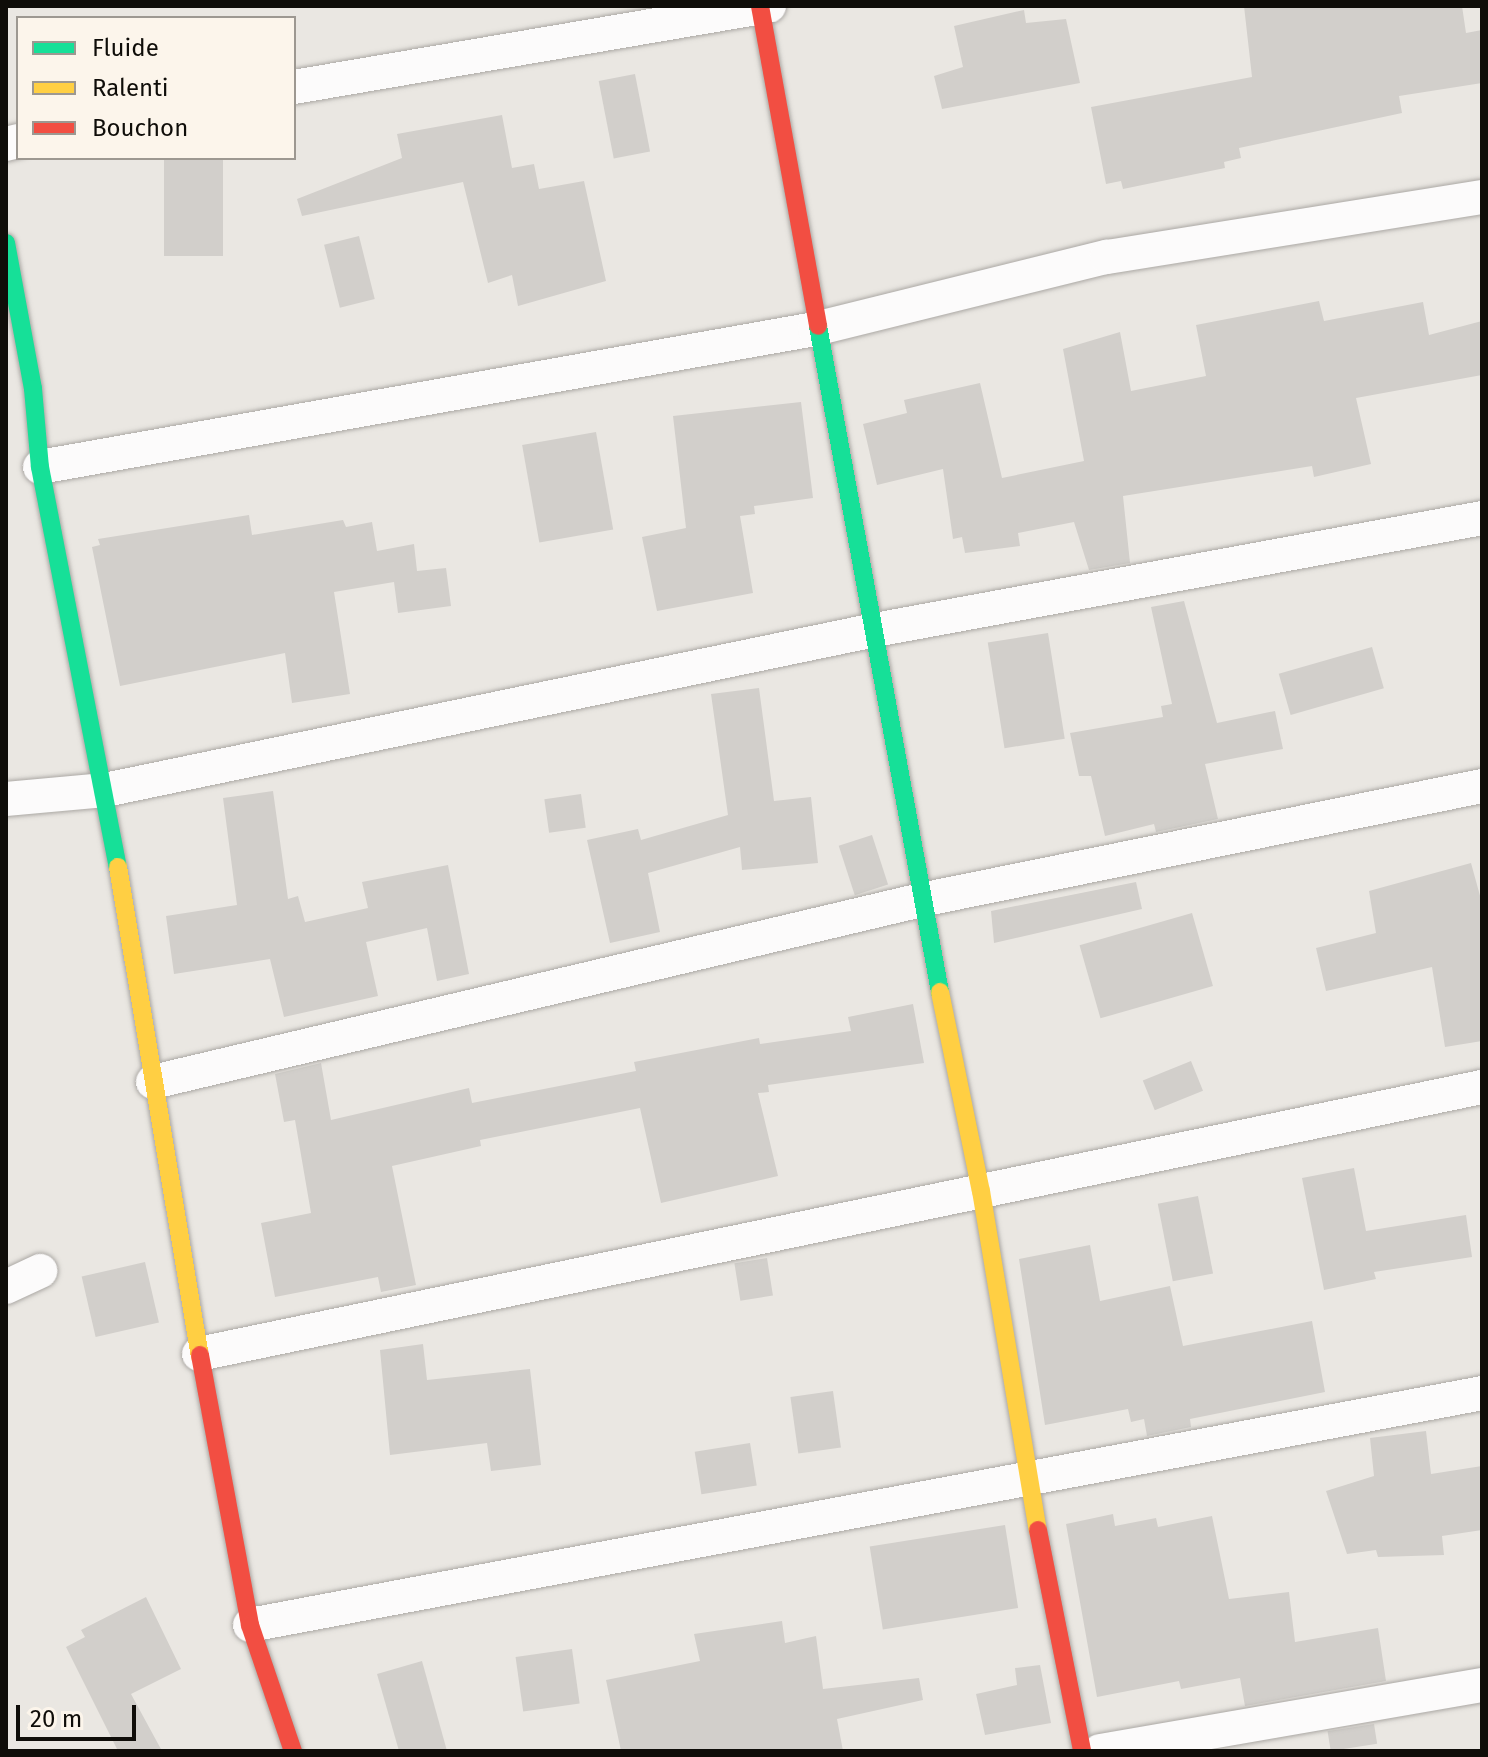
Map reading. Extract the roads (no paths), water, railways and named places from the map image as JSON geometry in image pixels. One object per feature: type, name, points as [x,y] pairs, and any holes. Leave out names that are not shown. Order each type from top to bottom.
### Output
[{"type":"street","points":[[296,87],[763,7],[815,329],[875,630],[921,900],[981,1191],[1028,1478],[1082,1751]]},
{"type":"street","points":[[40,467],[815,329],[1107,257],[1482,197]]},
{"type":"street","points":[[6,243],[19,393],[40,467],[105,790],[199,1354],[250,1625],[293,1751]]},
{"type":"street","points":[[6,799],[105,790],[875,630],[1482,518]]},
{"type":"street","points":[[153,1082],[921,900],[1482,786]]},
{"type":"street","points":[[199,1354],[1482,1087]]},
{"type":"street","points":[[6,1287],[40,1271]]},
{"type":"street","points":[[250,1625],[1482,1393]]},
{"type":"street","points":[[1100,1751],[1482,1685]]}]
